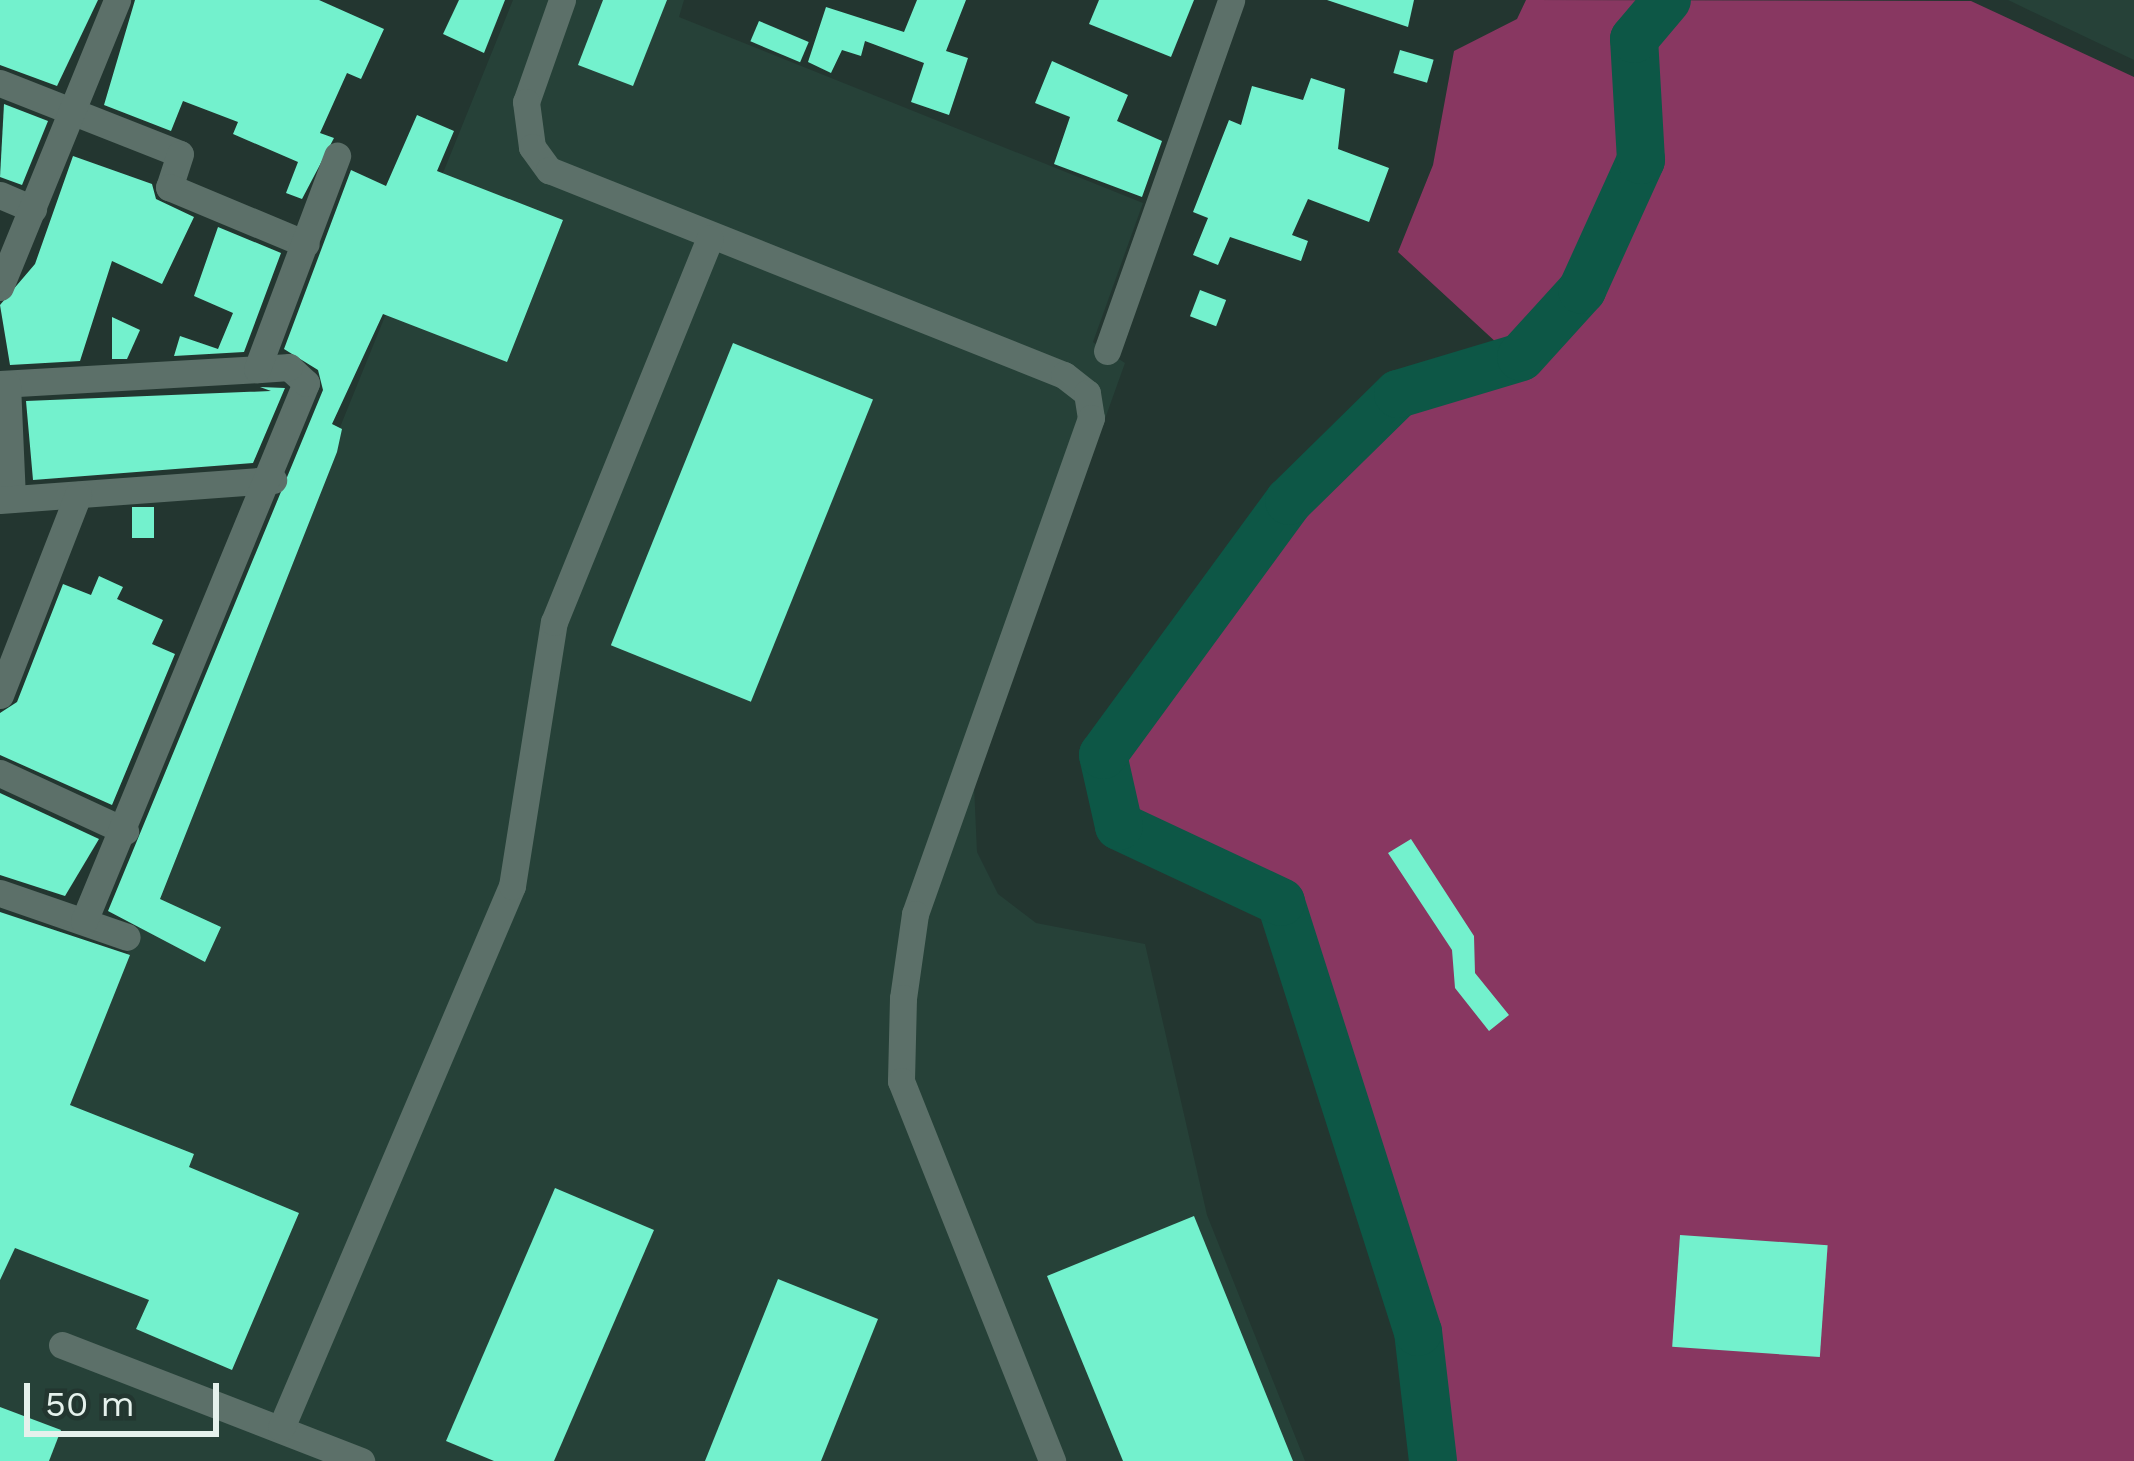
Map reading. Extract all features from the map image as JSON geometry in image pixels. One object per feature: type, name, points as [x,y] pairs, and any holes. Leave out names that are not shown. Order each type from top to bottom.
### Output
[{"type":"street","points":[[0,287],[117,0]]},
{"type":"street","points":[[562,0],[526,102],[532,148],[549,170],[710,238],[1064,374],[1087,393],[1091,418],[915,914],[903,998],[901,1081],[1052,1461]]},
{"type":"street","points":[[1107,351],[1231,0]]},
{"type":"street","points":[[0,83],[180,154],[169,188],[306,244]]},
{"type":"street","points":[[257,369],[337,156]]},
{"type":"street","points":[[0,195],[33,208]]},
{"type":"street","points":[[281,1428],[512,886],[554,622],[710,238]]},
{"type":"street","points":[[84,921],[273,480],[306,383],[289,367],[4,384],[6,500],[273,480]]},
{"type":"street","points":[[4,677],[78,494]]},
{"type":"street","points":[[0,773],[125,831]]},
{"type":"street","points":[[0,893],[127,937]]},
{"type":"street","points":[[62,1346],[361,1461]]},
{"type":"shaded area","points":[[513,0],[684,0],[679,17],[1143,203],[1093,342],[1125,363],[974,785],[977,852],[998,894],[1036,923],[1145,944],[1207,1215],[1305,1461],[0,1461],[0,1267]]},
{"type":"shaded area","points":[[1526,0],[1971,1],[2134,77],[2134,1461],[1442,1461],[1428,1333],[1289,893],[1131,820],[1113,760],[1299,505],[1406,405],[1523,367],[1398,252],[1433,165],[1454,51],[1517,19]]},
{"type":"shaded area","points":[[2008,0],[2134,0],[2134,60]]},
{"type":"building","points":[[0,0],[98,0],[57,86],[0,65]]},
{"type":"building","points":[[135,0],[319,0],[384,29],[361,79],[347,73],[320,133],[334,138],[302,199],[286,193],[298,162],[233,134],[238,122],[183,101],[171,131],[104,105]]},
{"type":"building","points":[[459,0],[505,0],[484,53],[443,34]]},
{"type":"building","points":[[603,0],[667,0],[633,86],[578,65]]},
{"type":"building","points":[[917,0],[966,0],[946,51],[968,58],[949,115],[911,102],[924,63],[865,41],[861,56],[842,50],[831,73],[808,62],[826,7],[904,32]]},
{"type":"building","points":[[1099,0],[1194,0],[1171,57],[1089,24]]},
{"type":"building","points":[[1327,0],[1414,0],[1408,27]]},
{"type":"building","points":[[759,21],[809,42],[800,62],[750,41]]},
{"type":"building","points":[[1400,50],[1434,60],[1427,83],[1393,73]]},
{"type":"building","points":[[1052,61],[1128,95],[1117,121],[1162,141],[1142,197],[1054,164],[1070,117],[1035,103]]},
{"type":"building","points":[[1311,78],[1345,89],[1338,149],[1389,168],[1369,222],[1308,199],[1292,235],[1308,241],[1301,261],[1230,237],[1218,265],[1193,255],[1208,218],[1193,212],[1229,120],[1241,125],[1252,86],[1303,100]]},
{"type":"building","points":[[4,104],[48,121],[22,185],[0,177]]},
{"type":"building","points":[[417,115],[454,131],[437,171],[563,220],[507,362],[383,314],[332,424],[342,429],[337,452],[160,899],[221,927],[205,962],[108,911],[323,390],[318,370],[284,349],[351,170],[386,186]]},
{"type":"building","points":[[73,156],[152,184],[156,199],[194,217],[162,284],[112,261],[80,361],[10,365],[0,305],[35,264]]},
{"type":"building","points":[[218,227],[281,253],[244,352],[174,356],[180,336],[218,349],[233,313],[194,296]]},
{"type":"building","points":[[1200,290],[1226,300],[1216,326],[1190,316]]},
{"type":"building","points":[[112,317],[140,330],[127,359],[112,359]]},
{"type":"building","points":[[733,343],[873,400],[751,702],[611,645]]},
{"type":"building","points":[[260,387],[285,388],[253,463],[33,480],[26,401],[271,391]]},
{"type":"building","points":[[132,507],[154,507],[154,538],[132,538]]},
{"type":"building","points":[[99,576],[123,587],[117,599],[163,620],[152,644],[175,654],[112,805],[0,755],[0,713],[17,702],[63,584],[91,595]]},
{"type":"building","points":[[0,793],[99,839],[65,896],[0,875]]},
{"type":"building","points":[[1411,839],[1474,936],[1475,973],[1509,1015],[1489,1031],[1455,988],[1452,950],[1388,853]]},
{"type":"building","points":[[0,912],[130,955],[70,1105],[194,1154],[189,1167],[299,1213],[232,1370],[136,1329],[149,1300],[15,1248],[0,1280]]},
{"type":"building","points":[[555,1188],[654,1230],[554,1461],[494,1461],[446,1441]]},
{"type":"building","points":[[1194,1216],[1293,1461],[1123,1461],[1047,1276]]},
{"type":"building","points":[[1680,1235],[1828,1245],[1820,1357],[1672,1347]]},
{"type":"building","points":[[778,1279],[878,1319],[821,1461],[705,1461]]},
{"type":"building","points":[[0,1407],[61,1430],[49,1461],[0,1461]]},
{"type":"waterway","points":[[1433,1461],[1418,1332],[1281,902],[1119,826],[1103,755],[1289,501],[1398,394],[1521,357],[1582,290],[1641,160],[1634,39],[1667,0]]}]
